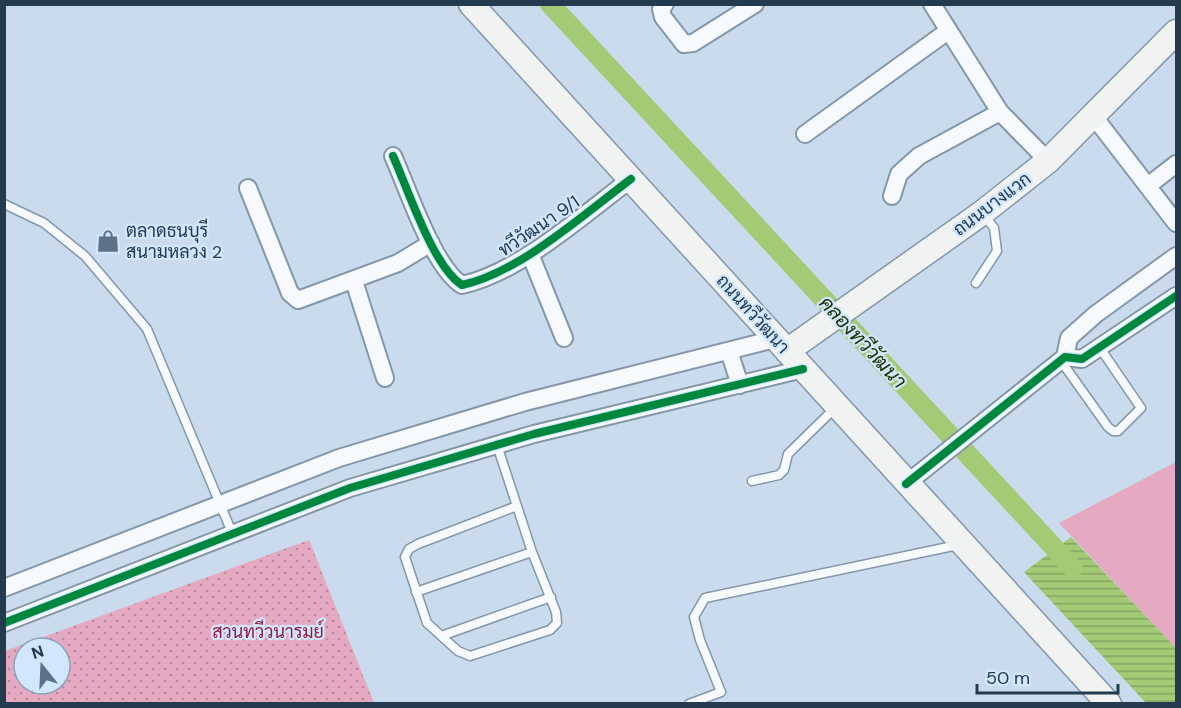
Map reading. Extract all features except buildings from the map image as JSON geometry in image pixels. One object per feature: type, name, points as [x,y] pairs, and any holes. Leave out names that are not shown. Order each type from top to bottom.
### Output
[{"type":"main road","name":"ถนนทวีวัฒนา","points":[[471,4],[906,484],[1109,704]]},
{"type":"main road","name":"ถนนบางแวก","points":[[788,353],[982,213],[1048,161],[1092,114],[1176,32]]},
{"type":"street","points":[[665,4],[661,9],[663,17],[684,44],[693,43],[755,4]]},
{"type":"street","points":[[932,4],[1000,112],[1048,161]]},
{"type":"street","points":[[805,134],[948,31]]},
{"type":"street","points":[[892,196],[899,174],[920,156],[1000,112]]},
{"type":"street","points":[[1092,114],[1149,185],[1176,223]]},
{"type":"street","name":"ทวีวัฒนา 9/1","points":[[393,156],[431,243],[450,278],[462,285],[475,282],[530,254],[631,179]]},
{"type":"street","points":[[1149,185],[1176,164]]},
{"type":"street","points":[[248,188],[290,293],[298,300],[398,263],[431,243]]},
{"type":"street","points":[[530,254],[564,338]]},
{"type":"street","points":[[906,484],[1063,359],[1069,338],[1096,314],[1176,256]]},
{"type":"street","points":[[354,281],[385,378]]},
{"type":"street","points":[[1063,359],[1082,359],[1176,296]]},
{"type":"street","points":[[729,351],[740,385]]},
{"type":"street","points":[[4,588],[339,458],[525,402],[729,351],[788,353]]},
{"type":"street","points":[[4,623],[350,488],[497,445],[740,385],[788,353]]},
{"type":"lane","points":[[4,204],[44,223],[85,256],[147,329],[233,535]]},
{"type":"lane","points":[[976,283],[997,251],[994,228],[982,213]]},
{"type":"lane","points":[[1063,359],[1108,427],[1113,431],[1118,431],[1141,408],[1100,348]]},
{"type":"lane","points":[[752,481],[779,475],[788,454],[837,407]]},
{"type":"lane","points":[[497,445],[517,506],[532,552],[551,597],[557,623],[550,630],[470,656],[458,651],[444,635],[436,632],[427,623],[405,557],[409,549],[517,506]]},
{"type":"lane","points":[[689,704],[721,692],[693,616],[705,598],[961,544]]},
{"type":"lane","points":[[416,592],[532,552]]},
{"type":"lane","points":[[444,635],[551,597]]},
{"type":"green space","points":[[1176,462],[1176,648],[1059,523]]},
{"type":"green space","name":"สวนทวีวนารมย์","points":[[309,540],[374,703],[5,703],[5,651],[12,648],[12,696],[72,696],[72,636],[46,636]]},
{"type":"shaded area","points":[[1071,537],[1176,648],[1176,703],[1146,703],[1024,572]]},
{"type":"waterway","name":"คลองทวีวัฒนา","points":[[550,4],[1073,568]]},
{"type":"cycle path","points":[[393,156],[431,245],[451,276],[462,285],[484,278],[528,255],[572,225],[631,179]]},
{"type":"cycle path","points":[[906,484],[1065,357],[1082,359],[1176,296]]},
{"type":"cycle path","points":[[4,623],[350,488],[534,434],[803,369]]},
{"type":"place","name":"ตลาดธนบุรี สนามหลวง 2","points":[[108,241]]}]
